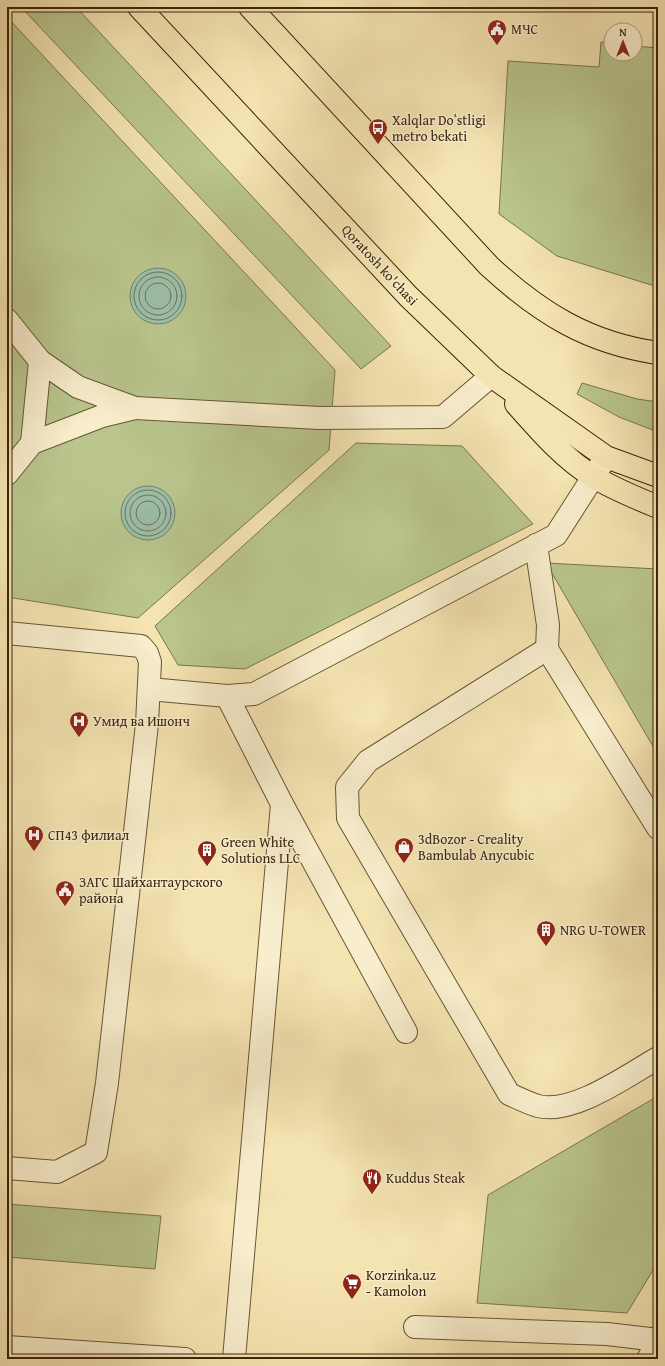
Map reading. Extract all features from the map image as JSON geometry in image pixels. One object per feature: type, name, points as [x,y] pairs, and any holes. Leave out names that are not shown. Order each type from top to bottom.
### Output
[{"type":"main road","name":"Qoratosh ko'chasi","points":[[139,7],[408,296],[491,376],[606,457],[658,476]]},
{"type":"main road","points":[[250,7],[489,266],[518,293],[552,316],[614,345],[658,353]]},
{"type":"main road","points":[[491,376],[552,442],[573,462],[594,477],[614,488],[658,507]]},
{"type":"street","points":[[7,320],[40,361],[78,387],[135,408]]},
{"type":"street","points":[[32,443],[40,361]]},
{"type":"street","points":[[7,474],[32,443],[102,416],[135,408],[319,418],[443,417],[491,376]]},
{"type":"street","points":[[149,689],[227,696],[254,694],[556,535],[606,457]]},
{"type":"street","points":[[536,545],[548,624],[547,649],[658,828]]},
{"type":"street","points":[[7,633],[142,646],[147,653],[150,662],[149,689],[107,1084],[96,1152],[57,1172],[7,1168]]},
{"type":"street","points":[[547,649],[368,761],[347,787],[348,818],[509,1094],[538,1106],[561,1106],[585,1099],[658,1058]]},
{"type":"street","points":[[227,696],[282,804],[406,1032]]},
{"type":"street","points":[[234,1359],[282,804]]},
{"type":"street","points":[[415,1327],[607,1334],[658,1340],[648,1359]]},
{"type":"street","points":[[7,1347],[185,1359]]},
{"type":"green space","points":[[21,7],[76,7],[391,346],[361,369]]},
{"type":"green space","points":[[7,17],[335,370],[329,450],[138,618],[7,597]]},
{"type":"green space","points":[[601,42],[603,42],[603,62],[643,62],[643,47],[658,48],[658,287],[557,256],[499,214],[508,61],[599,67]]},
{"type":"green space","points":[[582,383],[637,399],[658,402],[658,432],[619,417],[577,394]]},
{"type":"green space","points":[[356,443],[462,446],[533,524],[245,669],[178,665],[155,626]]},
{"type":"green space","points":[[546,563],[658,569],[658,755]]},
{"type":"green space","points":[[658,1096],[658,1262],[627,1313],[477,1303],[488,1195]]},
{"type":"green space","points":[[7,1204],[161,1216],[155,1269],[7,1257]]},
{"type":"green space","points":[[436,1354],[536,1359],[436,1359]]},
{"type":"water","points":[[158,268],[169,270],[178,276],[184,285],[186,296],[184,307],[178,316],[169,322],[158,324],[147,322],[138,316],[132,307],[130,296],[132,285],[138,276],[147,270]]},
{"type":"water","points":[[143,486],[153,486],[163,490],[171,498],[175,508],[175,518],[171,528],[163,536],[153,540],[143,540],[133,536],[125,528],[121,518],[121,508],[125,498],[133,490]]},
{"type":"place","name":"МЧС","points":[[497,46]]},
{"type":"place","name":"Xalqlar Doʻstligi metro bekati","points":[[378,145]]},
{"type":"place","name":"Умид ва Ишонч","points":[[79,738]]},
{"type":"place","name":"СП43 филиал","points":[[34,852]]},
{"type":"place","name":"3dBozor - Creality Bambulab Anycubic","points":[[404,864]]},
{"type":"place","name":"Green White Solutions LLC","points":[[207,867]]},
{"type":"place","name":"ЗАГС Шайхантаурского района","points":[[65,907]]},
{"type":"place","name":"NRG U-TOWER","points":[[546,947]]},
{"type":"place","name":"Kuddus Steak","points":[[372,1195]]},
{"type":"place","name":"Korzinka.uz - Kamolon","points":[[352,1300]]}]
